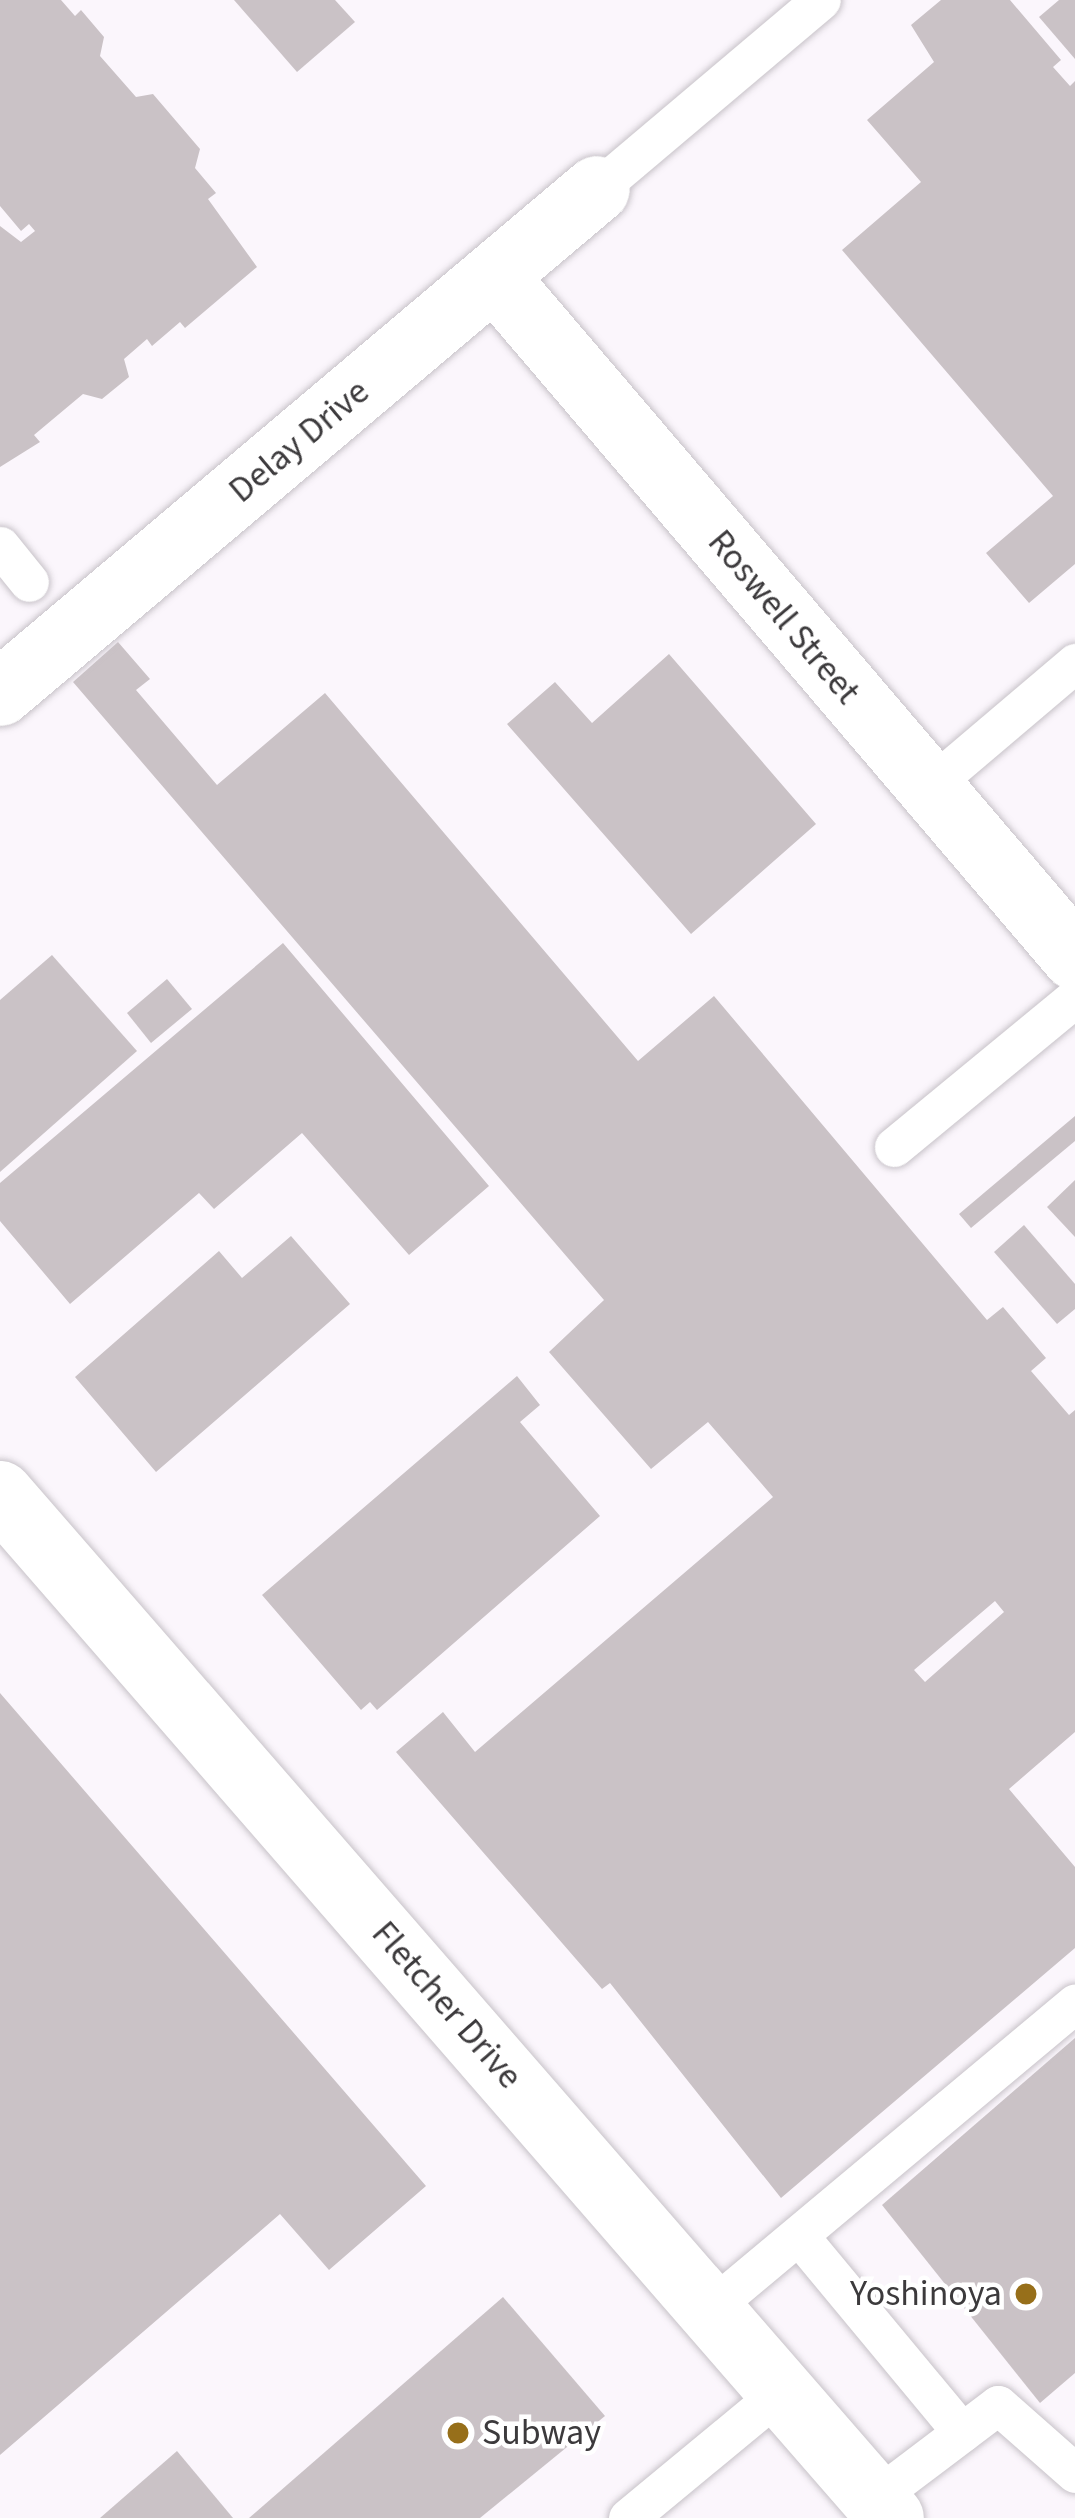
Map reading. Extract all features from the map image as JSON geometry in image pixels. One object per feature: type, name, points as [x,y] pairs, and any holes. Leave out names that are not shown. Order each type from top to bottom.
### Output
[{"type":"street","name":"Delay Drive","points":[[0,693],[597,189]]},
{"type":"street","name":"Roswell Street","points":[[494,276],[1075,957]]},
{"type":"street","name":"Fletcher Drive","points":[[0,1494],[883,2508]]},
{"type":"lane","points":[[597,189],[821,0]]},
{"type":"lane","points":[[0,546],[29,582]]},
{"type":"lane","points":[[929,788],[1075,663]]},
{"type":"lane","points":[[893,1147],[1075,998]]},
{"type":"lane","points":[[712,2307],[1075,2004]]},
{"type":"lane","points":[[799,2236],[962,2432]]},
{"type":"lane","points":[[628,2518],[784,2389]]},
{"type":"lane","points":[[883,2508],[962,2432],[998,2405],[1075,2473]]},
{"type":"building","points":[[0,0],[61,0],[75,16],[81,10],[104,37],[100,56],[136,97],[153,94],[200,149],[195,168],[216,193],[208,199],[257,267],[185,328],[180,322],[152,346],[147,339],[124,359],[129,377],[102,399],[83,394],[34,435],[40,442],[0,467],[0,226],[21,242],[35,231],[29,224],[21,231],[0,206]]},
{"type":"building","points":[[234,0],[335,0],[355,22],[297,72]]},
{"type":"building","points":[[941,0],[1010,0],[1061,60],[1053,67],[1070,86],[1075,81],[1075,564],[1029,603],[986,553],[1053,496],[842,250],[921,182],[867,120],[934,62],[911,25]]},
{"type":"building","points":[[1059,0],[1075,0],[1075,59],[1039,17]]},
{"type":"building","points":[[118,642],[150,679],[136,690],[217,785],[325,693],[638,1061],[714,996],[987,1320],[1003,1307],[1046,1358],[1031,1371],[1069,1415],[1075,1410],[1075,1732],[1009,1789],[1075,1867],[1075,1948],[781,2198],[610,1983],[602,1989],[396,1752],[443,1712],[475,1752],[773,1497],[708,1422],[651,1469],[549,1352],[604,1300],[73,682]],"holes":[[[995,1601],[1004,1612],[925,1682],[914,1670]]]},
{"type":"building","points":[[669,654],[816,824],[691,934],[507,724],[555,682],[592,723]]},
{"type":"building","points":[[283,943],[489,1186],[409,1255],[302,1133],[214,1209],[199,1193],[70,1304],[0,1221],[0,1183]]},
{"type":"building","points":[[52,955],[137,1051],[0,1172],[0,1000]]},
{"type":"building","points":[[167,979],[192,1009],[151,1043],[127,1013]]},
{"type":"building","points":[[1075,1116],[1075,1141],[971,1228],[959,1214]]},
{"type":"building","points":[[1075,1180],[1075,1237],[1047,1207]]},
{"type":"building","points":[[1024,1225],[1075,1284],[1075,1309],[1057,1324],[994,1252]]},
{"type":"building","points":[[291,1236],[350,1304],[156,1472],[75,1377],[219,1251],[242,1278]]},
{"type":"building","points":[[517,1376],[540,1405],[520,1422],[600,1516],[377,1710],[370,1702],[361,1710],[262,1595]]},
{"type":"building","points":[[0,1693],[426,2186],[329,2270],[280,2214],[0,2455]]},
{"type":"building","points":[[1075,2038],[1075,2373],[1040,2403],[882,2205]]},
{"type":"building","points":[[503,2297],[605,2416],[480,2518],[249,2518]]},
{"type":"building","points":[[177,2451],[233,2518],[100,2518]]},
{"type":"place","name":"Yoshinoya","points":[[1026,2294]]},
{"type":"place","name":"Subway","points":[[458,2433]]}]
